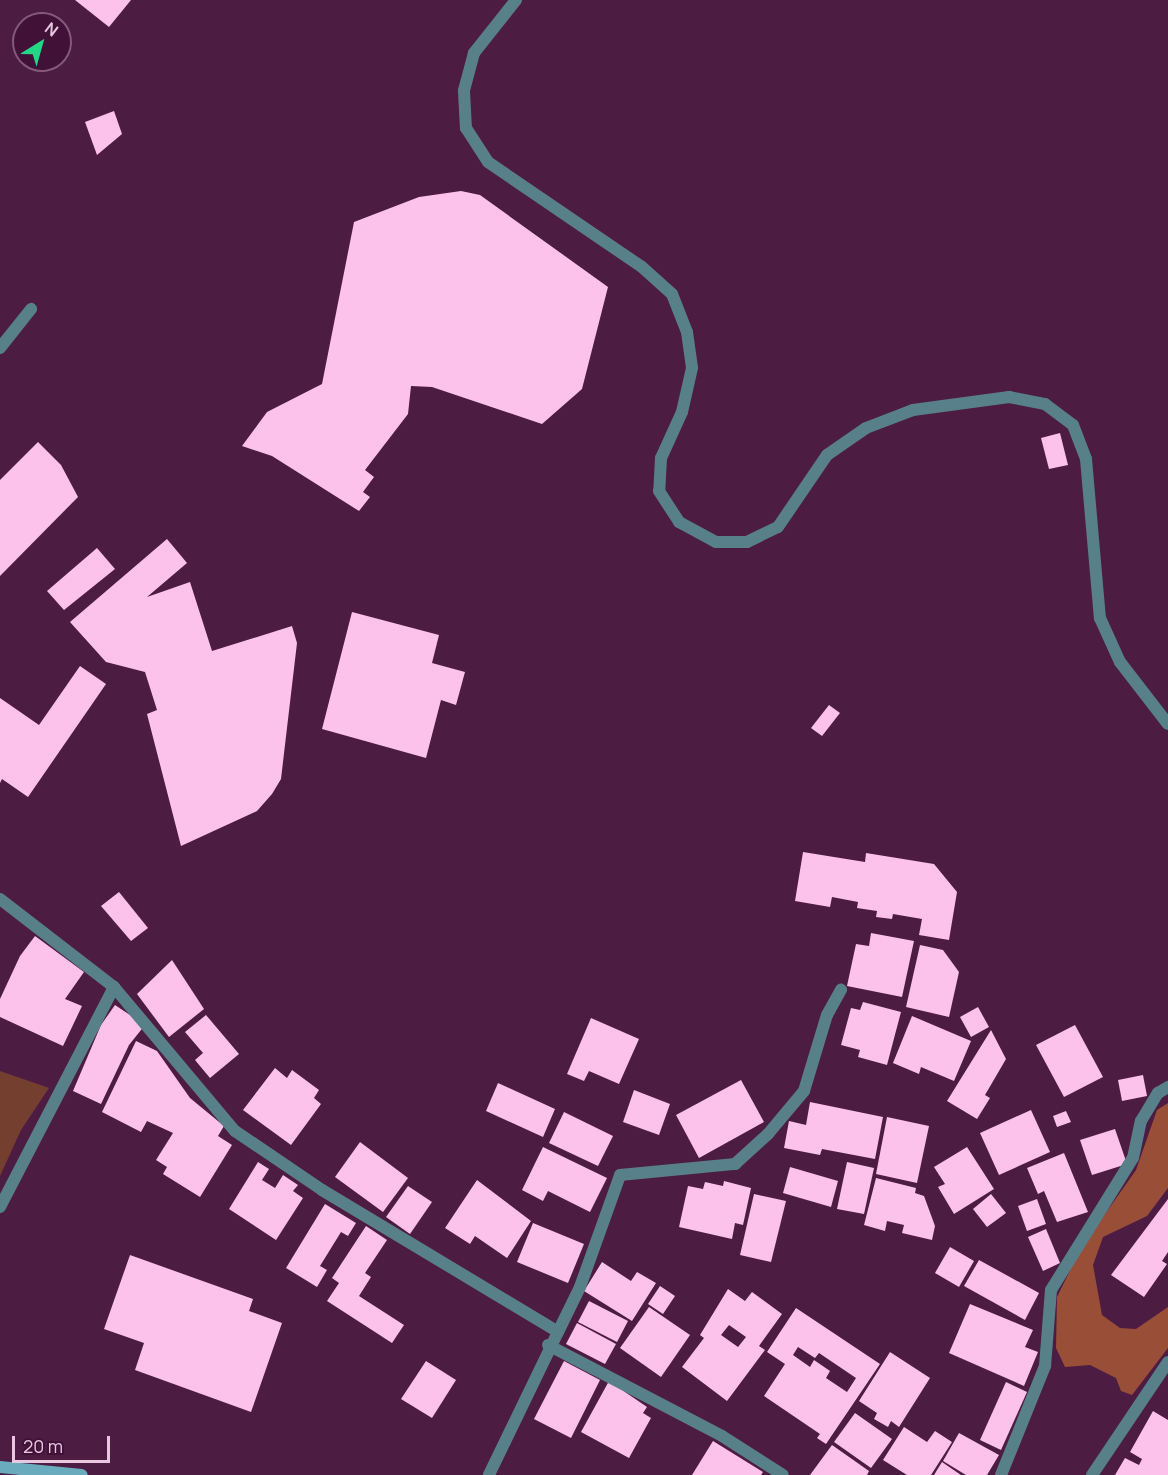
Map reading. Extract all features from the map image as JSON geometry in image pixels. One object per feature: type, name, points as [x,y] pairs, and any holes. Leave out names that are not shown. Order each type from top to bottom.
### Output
[{"type":"main road","points":[[0,1467],[82,1475]]},
{"type":"street","points":[[516,0],[474,53],[464,91],[466,128],[488,162],[642,267],[672,294],[687,332],[692,368],[682,412],[661,458],[659,491],[679,522],[716,542],[747,542],[778,527],[827,455],[866,428],[913,410],[998,399],[1045,404],[1073,425],[1086,459],[1100,618],[1120,662],[1168,724]]},
{"type":"street","points":[[0,348],[31,309]]},
{"type":"street","points":[[0,899],[114,987],[235,1131],[322,1190],[558,1332]]},
{"type":"street","points":[[0,1207],[114,987]]},
{"type":"street","points":[[489,1475],[548,1345],[558,1332],[580,1287],[620,1175],[735,1164],[768,1134],[804,1091],[827,1015],[841,990]]},
{"type":"street","points":[[1001,1475],[1045,1366],[1051,1290],[1133,1158],[1141,1121],[1158,1093],[1168,1087]]},
{"type":"street","points":[[548,1345],[722,1436],[783,1475]]},
{"type":"street","points":[[1092,1475],[1168,1362]]},
{"type":"shaded area","points":[[0,1071],[49,1088],[21,1130],[0,1176]]},
{"type":"shaded area","points":[[1168,1103],[1168,1188],[1147,1216],[1103,1237],[1093,1265],[1102,1315],[1120,1328],[1136,1329],[1168,1307],[1168,1348],[1132,1395],[1121,1391],[1116,1378],[1090,1365],[1065,1367],[1056,1348],[1057,1297],[1081,1248],[1136,1170],[1157,1110]]},
{"type":"building","points":[[75,0],[131,0],[109,27]]},
{"type":"building","points":[[114,111],[122,134],[97,155],[85,122]]},
{"type":"building","points":[[461,191],[480,195],[608,287],[582,389],[542,424],[432,387],[411,386],[408,414],[365,470],[374,477],[363,492],[370,497],[359,511],[272,456],[242,446],[267,412],[322,384],[354,222],[419,197]]},
{"type":"building","points":[[1060,433],[1068,465],[1049,469],[1041,438]]},
{"type":"building","points":[[38,442],[61,465],[78,497],[0,576],[0,480]]},
{"type":"building","points":[[167,539],[187,563],[147,597],[190,582],[212,651],[292,626],[297,643],[281,779],[257,811],[181,846],[147,714],[157,710],[145,672],[106,662],[70,622]]},
{"type":"building","points":[[97,548],[115,569],[64,610],[47,591]]},
{"type":"building","points":[[352,612],[439,635],[432,663],[465,672],[456,705],[441,700],[426,758],[322,729]]},
{"type":"building","points":[[80,666],[106,684],[28,797],[2,779],[0,783],[0,698],[39,725]]},
{"type":"building","points":[[829,705],[840,713],[822,736],[811,728]]},
{"type":"building","points":[[803,852],[865,862],[866,853],[934,864],[957,892],[949,940],[919,935],[922,919],[893,914],[892,919],[876,917],[877,911],[857,908],[858,902],[832,897],[830,907],[795,901]]},
{"type":"building","points":[[119,892],[148,928],[131,941],[101,906]]},
{"type":"building","points":[[871,933],[914,941],[902,997],[847,986],[856,944],[869,946]]},
{"type":"building","points":[[35,936],[84,972],[65,999],[82,1006],[63,1046],[0,1017],[0,999],[20,956]]},
{"type":"building","points":[[920,945],[943,950],[959,972],[949,1017],[906,1007]]},
{"type":"building","points":[[172,960],[204,1009],[169,1037],[137,994]]},
{"type":"building","points":[[863,1002],[901,1012],[887,1065],[858,1057],[860,1050],[841,1045],[851,1008],[860,1010]]},
{"type":"building","points":[[115,1005],[145,1025],[129,1045],[101,1104],[73,1091],[101,1025]]},
{"type":"building","points":[[978,1007],[989,1027],[971,1037],[960,1017]]},
{"type":"building","points":[[206,1015],[239,1054],[210,1078],[195,1060],[203,1053],[185,1032]]},
{"type":"building","points":[[912,1016],[971,1041],[954,1081],[921,1067],[919,1074],[893,1063]]},
{"type":"building","points":[[591,1018],[639,1039],[619,1084],[589,1071],[584,1081],[567,1074]]},
{"type":"building","points":[[1075,1025],[1103,1077],[1064,1097],[1036,1045]]},
{"type":"building","points":[[991,1030],[1006,1059],[985,1095],[990,1098],[977,1119],[947,1101]]},
{"type":"building","points":[[136,1041],[157,1051],[190,1098],[224,1126],[218,1136],[232,1145],[200,1197],[163,1174],[167,1167],[156,1160],[173,1133],[147,1121],[141,1132],[102,1112]]},
{"type":"building","points":[[275,1068],[287,1078],[292,1070],[319,1090],[314,1098],[321,1104],[291,1145],[243,1110]]},
{"type":"building","points":[[1143,1075],[1147,1096],[1122,1101],[1118,1080]]},
{"type":"building","points":[[741,1080],[764,1122],[699,1158],[676,1115]]},
{"type":"building","points":[[498,1083],[555,1109],[543,1137],[486,1111]]},
{"type":"building","points":[[634,1090],[670,1104],[659,1135],[623,1122]]},
{"type":"building","points":[[810,1102],[883,1117],[875,1159],[822,1149],[820,1155],[784,1148],[789,1121],[806,1125]]},
{"type":"building","points":[[1031,1110],[1050,1152],[999,1175],[980,1133]]},
{"type":"building","points":[[1066,1111],[1071,1122],[1057,1127],[1053,1116]]},
{"type":"building","points":[[564,1112],[613,1136],[598,1166],[549,1143]]},
{"type":"building","points":[[887,1117],[929,1126],[917,1183],[876,1174]]},
{"type":"building","points":[[1115,1129],[1127,1164],[1092,1175],[1080,1140]]},
{"type":"building","points":[[360,1142],[408,1178],[383,1212],[335,1177]]},
{"type":"building","points":[[543,1147],[607,1178],[590,1212],[548,1191],[543,1201],[522,1190]]},
{"type":"building","points":[[967,1147],[994,1189],[954,1214],[938,1187],[945,1184],[934,1167]]},
{"type":"building","points":[[1064,1153],[1088,1212],[1057,1222],[1044,1191],[1038,1194],[1027,1168]]},
{"type":"building","points":[[258,1162],[269,1169],[262,1180],[275,1188],[283,1175],[298,1185],[293,1191],[303,1198],[276,1240],[229,1209]]},
{"type":"building","points":[[847,1162],[874,1168],[864,1214],[837,1209]]},
{"type":"building","points":[[790,1167],[838,1181],[831,1207],[783,1193]]},
{"type":"building","points":[[876,1178],[916,1188],[915,1193],[924,1196],[935,1226],[932,1240],[902,1233],[904,1225],[887,1221],[885,1231],[864,1225]]},
{"type":"building","points":[[477,1180],[531,1221],[507,1258],[475,1236],[470,1244],[445,1228]]},
{"type":"building","points":[[724,1181],[751,1188],[743,1225],[735,1223],[732,1239],[679,1227],[688,1186],[703,1189],[705,1182],[723,1186]]},
{"type":"building","points":[[408,1186],[432,1202],[410,1234],[386,1217]]},
{"type":"building","points":[[754,1194],[786,1201],[771,1262],[740,1255]]},
{"type":"building","points":[[991,1194],[1006,1213],[987,1227],[973,1209]]},
{"type":"building","points":[[1037,1199],[1046,1224],[1027,1231],[1018,1206]]},
{"type":"building","points":[[1168,1199],[1168,1252],[1162,1261],[1167,1264],[1144,1297],[1111,1275]]},
{"type":"building","points":[[325,1204],[356,1223],[348,1236],[341,1232],[320,1266],[327,1270],[317,1287],[286,1268]]},
{"type":"building","points":[[533,1223],[584,1244],[568,1283],[517,1262]]},
{"type":"building","points":[[366,1226],[387,1240],[365,1273],[371,1277],[359,1296],[404,1325],[392,1343],[327,1301],[339,1283],[332,1278]]},
{"type":"building","points":[[1046,1229],[1060,1263],[1043,1271],[1028,1237]]},
{"type":"building","points":[[950,1247],[974,1261],[959,1287],[935,1273]]},
{"type":"building","points":[[130,1255],[253,1299],[249,1311],[282,1323],[251,1412],[135,1370],[144,1343],[104,1329]]},
{"type":"building","points":[[979,1260],[1039,1293],[1025,1320],[964,1286]]},
{"type":"building","points":[[602,1262],[631,1281],[637,1272],[656,1283],[632,1321],[584,1291]]},
{"type":"building","points":[[660,1286],[675,1296],[663,1314],[648,1304]]},
{"type":"building","points":[[728,1289],[745,1301],[752,1292],[782,1314],[759,1346],[765,1350],[727,1401],[682,1367],[704,1338],[700,1335]],"holes":[[[729,1325],[746,1337],[738,1347],[721,1335]]]},
{"type":"building","points":[[589,1301],[628,1321],[617,1342],[578,1322]]},
{"type":"building","points":[[970,1304],[1033,1330],[1025,1347],[1038,1352],[1024,1386],[949,1353]]},
{"type":"building","points":[[649,1307],[690,1335],[661,1377],[620,1348]]},
{"type":"building","points":[[796,1308],[880,1364],[826,1444],[817,1438],[820,1434],[764,1396],[785,1364],[767,1352]],"holes":[[[798,1347],[815,1358],[819,1353],[856,1378],[847,1392],[826,1378],[830,1371],[814,1360],[810,1367],[793,1355]]]},
{"type":"building","points":[[577,1323],[616,1344],[605,1364],[566,1344]]},
{"type":"building","points":[[890,1352],[930,1378],[899,1427],[891,1421],[888,1427],[874,1419],[877,1413],[859,1401]]},
{"type":"building","points":[[426,1361],[456,1380],[432,1418],[401,1399]]},
{"type":"building","points":[[564,1361],[600,1380],[571,1438],[534,1419]]},
{"type":"building","points":[[609,1381],[647,1407],[643,1413],[651,1418],[629,1458],[581,1432]]},
{"type":"building","points":[[1006,1382],[1027,1392],[1001,1450],[980,1440]]},
{"type":"building","points":[[1153,1411],[1168,1420],[1168,1475],[1115,1475],[1125,1458],[1139,1465],[1142,1459],[1130,1452]]},
{"type":"building","points":[[855,1413],[892,1439],[871,1468],[834,1442]]},
{"type":"building","points":[[904,1427],[927,1442],[935,1431],[952,1442],[931,1475],[907,1475],[883,1460]]},
{"type":"building","points":[[959,1433],[999,1455],[987,1475],[966,1475],[943,1461]]},
{"type":"building","points":[[713,1441],[763,1472],[761,1475],[692,1475]]},
{"type":"building","points":[[832,1445],[869,1471],[867,1475],[810,1475]]},
{"type":"building","points":[[942,1462],[961,1475],[934,1475]]}]
